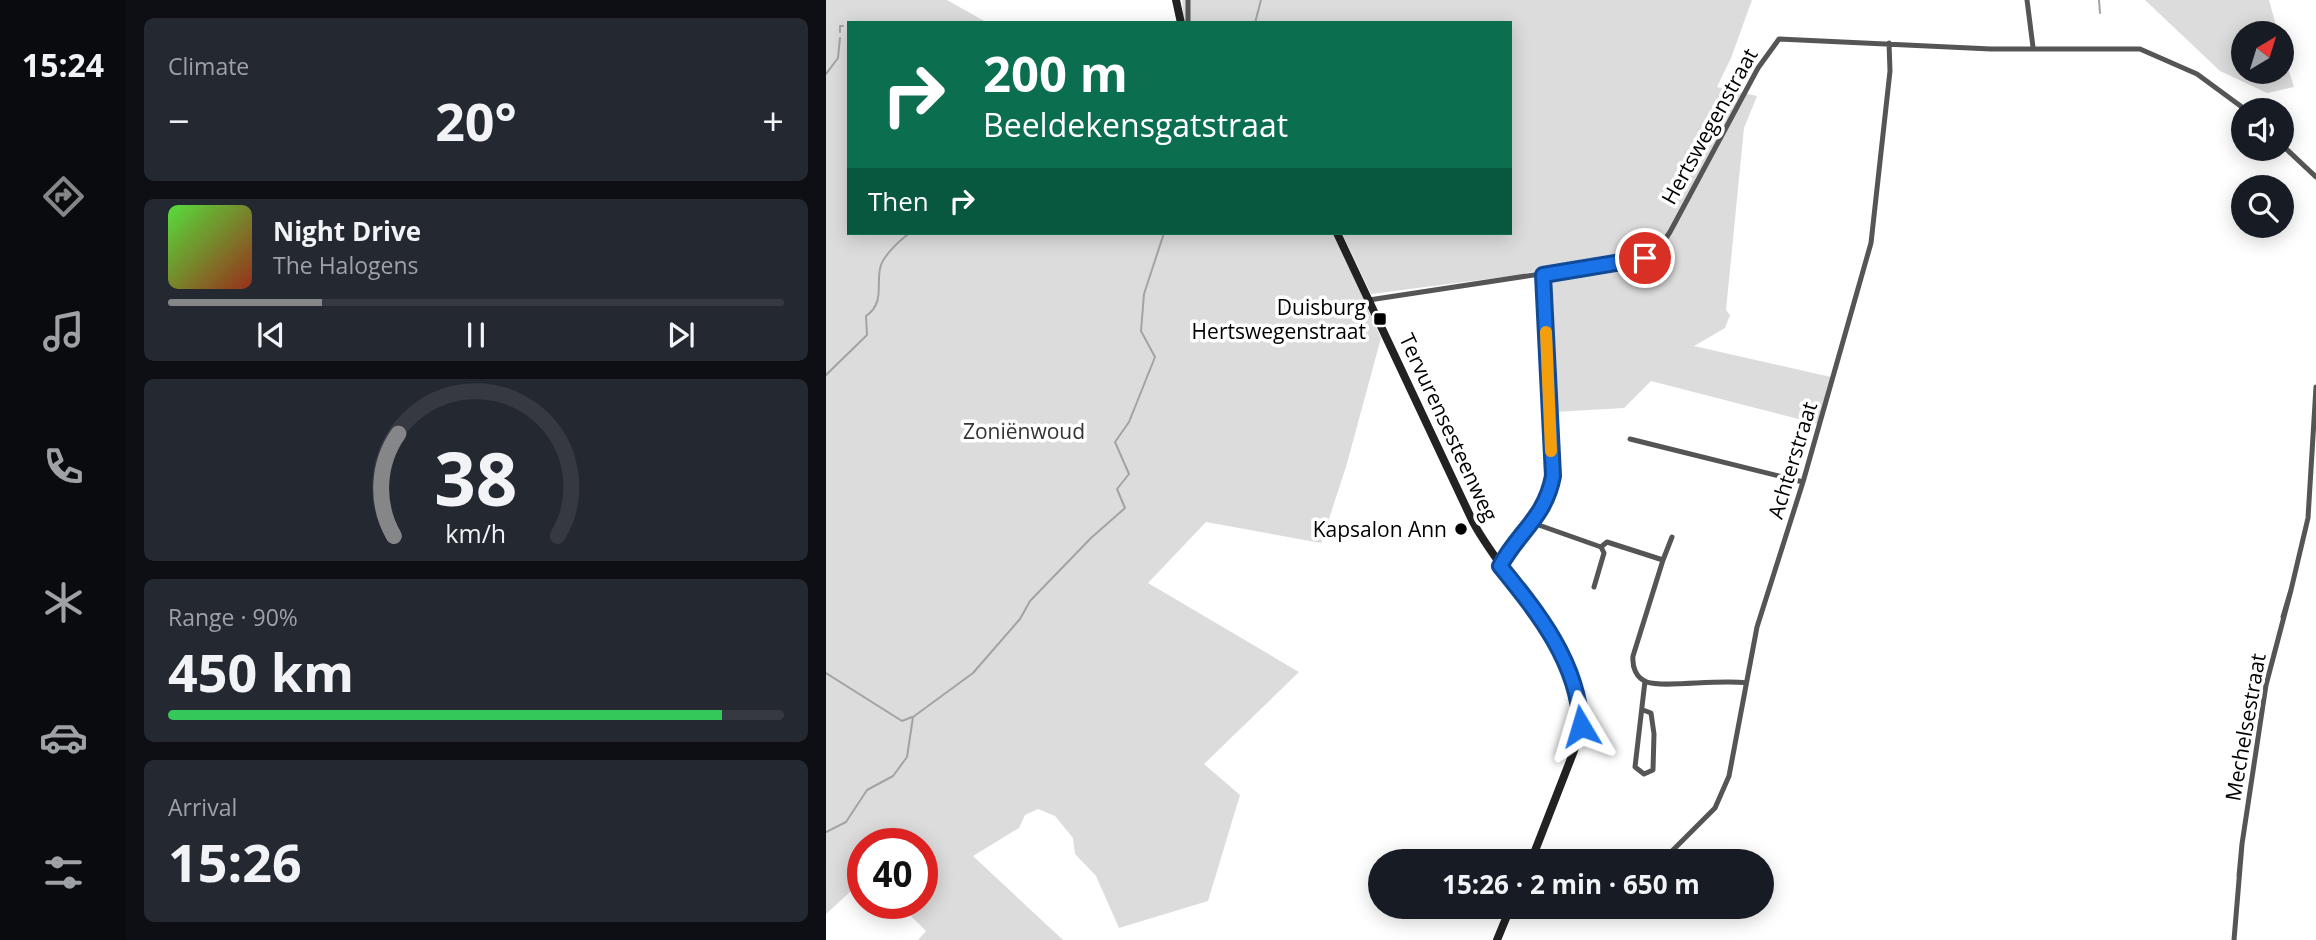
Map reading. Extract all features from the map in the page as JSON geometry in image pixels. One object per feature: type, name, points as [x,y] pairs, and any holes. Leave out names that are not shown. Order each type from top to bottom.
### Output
[{"type":"street","points":[[1176,0],[1181,21]]},
{"type":"street","points":[[1188,0],[1188,21]]},
{"type":"street","points":[[2027,0],[2033,47]]},
{"type":"street","name":"Hertswegenstraat","points":[[1369,300],[1645,258],[1660,247],[1775,40],[1991,49],[2140,49],[2197,74],[2231,100]]},
{"type":"street","name":"Achterstraat","points":[[1675,849],[1704,822],[1723,793],[1756,627],[1803,482],[1871,243],[1890,71],[1889,43]]},
{"type":"street","points":[[2294,156],[2316,177]]},
{"type":"street","name":"Tervurensesteenweg","points":[[1339,235],[1473,522],[1500,566],[1554,639],[1572,678],[1580,707],[1581,726],[1572,761],[1536,849]]},
{"type":"street","points":[[1500,566],[1533,523],[1549,495],[1553,476],[1543,275]]},
{"type":"street","name":"Mechelsestraat","points":[[2234,940],[2242,844],[2266,685],[2308,518],[2316,387]]},
{"type":"street","points":[[1630,439],[1803,482]]},
{"type":"street","points":[[1533,523],[1601,547],[1604,553],[1594,587]]},
{"type":"street","points":[[1643,709],[1651,713],[1654,734],[1653,770],[1644,774],[1635,767],[1637,730],[1643,709],[1645,681],[1634,668],[1633,656],[1672,537]]},
{"type":"street","points":[[1601,547],[1607,542],[1663,560]]},
{"type":"street","points":[[1645,681],[1746,683]]},
{"type":"street","points":[[1497,940],[1506,919]]},
{"type":"green space","name":"Zoniënwoud","points":[[826,0],[947,0],[984,21],[847,21],[847,235],[1335,235],[1381,338],[1346,467],[1321,543],[1206,522],[1148,583],[1299,672],[1204,764],[1240,795],[1208,901],[1119,928],[1096,876],[1075,854],[1073,838],[1055,816],[1038,809],[1025,815],[1019,828],[973,856],[1063,940],[918,940],[926,931],[914,919],[938,919],[938,828],[847,828],[847,895],[826,914]]},
{"type":"green space","points":[[1182,0],[1752,0],[1731,58],[1717,87],[1757,96],[1744,128],[1726,310],[1730,315],[1725,328],[1694,346],[1831,377],[1818,424],[1651,381],[1624,408],[1554,412],[1550,268],[1519,275],[1371,294],[1343,235],[1512,235],[1512,21],[1184,21]]},
{"type":"green space","points":[[2145,0],[2269,0],[2275,21],[2231,21],[2231,76],[2220,71]]},
{"type":"green space","points":[[2248,84],[2293,84],[2294,87],[2267,93]]},
{"type":"waterway","points":[[1256,21],[1261,0]]},
{"type":"waterway","points":[[2099,0],[2100,13]]},
{"type":"waterway","points":[[840,32],[840,26],[843,26]]},
{"type":"waterway","points":[[826,74],[838,58],[840,38]]},
{"type":"waterway","points":[[826,375],[867,335],[866,316],[876,305],[881,265],[886,256],[907,235]]},
{"type":"waterway","points":[[826,832],[846,822],[867,790],[893,776],[907,757],[913,717],[973,673],[1020,619],[1030,601],[1091,538],[1125,508],[1117,489],[1129,474],[1115,442],[1129,422],[1155,357],[1141,331],[1144,294],[1163,235]]},
{"type":"waterway","points":[[826,673],[902,721],[912,717]]},
{"type":"slow traffic","points":[[1546,332],[1551,451]]},
{"type":"place","name":"Duisburg Hertswegenstraat","points":[[1380,319]]},
{"type":"place","name":"Kapsalon Ann","points":[[1461,529]]},
{"type":"route","points":[[1581,726],[1576,690],[1554,639],[1500,566],[1542,512],[1553,476],[1543,275],[1645,258]]}]
